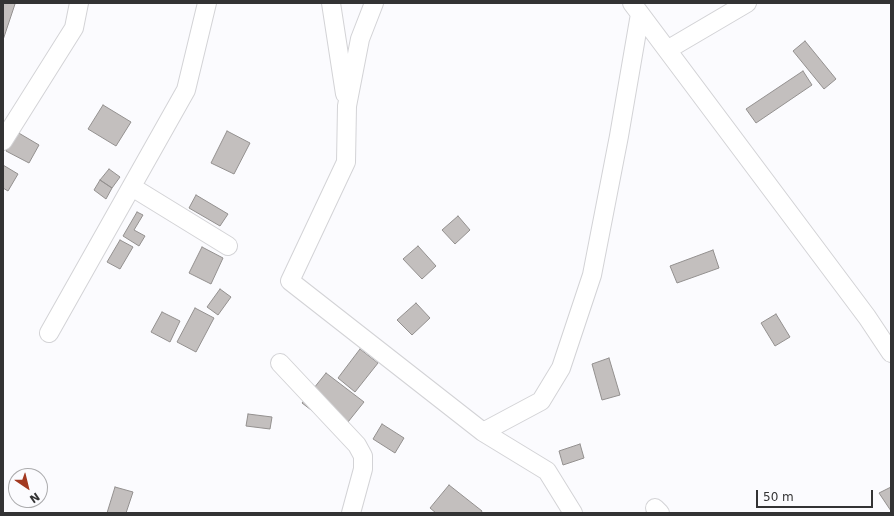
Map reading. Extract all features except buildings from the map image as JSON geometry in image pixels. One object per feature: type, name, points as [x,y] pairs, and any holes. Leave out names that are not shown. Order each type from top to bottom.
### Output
[{"type":"street","points":[[3,141],[74,28],[79,3]]},
{"type":"street","points":[[49,333],[186,90],[207,3]]},
{"type":"street","points":[[331,3],[347,106],[346,162],[290,281],[483,432],[547,471],[573,513]]},
{"type":"street","points":[[347,106],[360,39],[374,3]]},
{"type":"street","points":[[667,50],[747,3]]},
{"type":"street","points":[[483,432],[541,401],[561,368],[592,274],[619,136],[636,9]]},
{"type":"street","points":[[636,9],[867,317],[891,353]]},
{"type":"street","points":[[132,187],[228,246]]},
{"type":"street","points":[[280,363],[357,445],[364,456],[363,469],[351,513]]}]
